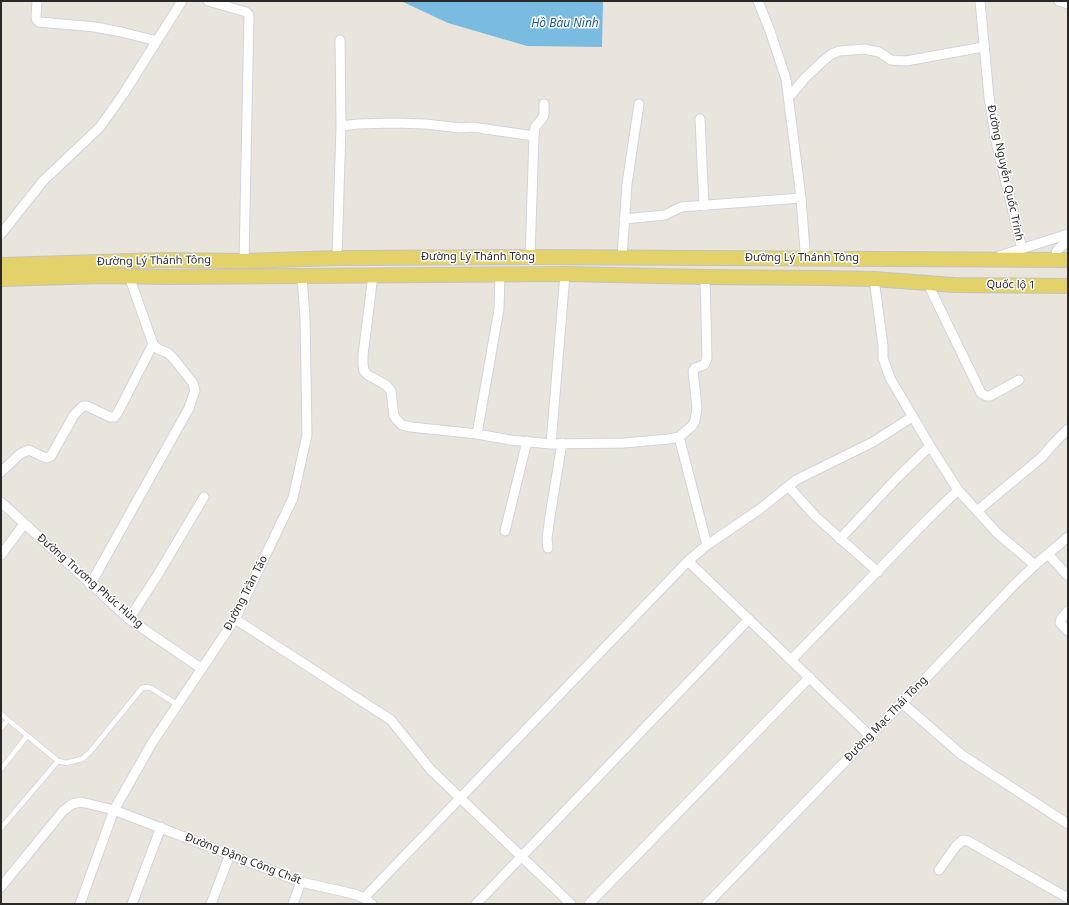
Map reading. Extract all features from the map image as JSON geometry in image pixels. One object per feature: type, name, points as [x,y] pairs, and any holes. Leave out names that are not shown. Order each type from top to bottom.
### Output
[{"type":"main road","name":"Đường Lý Thánh Tông","points":[[1,265],[166,260],[244,261],[337,258],[530,257],[990,260]]},
{"type":"main road","points":[[337,258],[339,276]]},
{"type":"main road","points":[[990,260],[1068,260]]},
{"type":"main road","name":"Đường Lý Thánh Tông","points":[[1,279],[103,276],[566,274],[874,279],[954,285]]},
{"type":"main road","name":"Quốc lộ 1","points":[[954,285],[1068,286]]},
{"type":"street","points":[[37,1],[36,18],[39,22],[95,27],[157,41]]},
{"type":"street","points":[[1,234],[43,181],[100,127],[124,93],[182,1]]},
{"type":"street","points":[[208,1],[246,12],[249,15],[244,261]]},
{"type":"street","points":[[758,1],[784,72],[789,97],[801,198],[805,250]]},
{"type":"street","name":"Đường Nguyễn Quốc Trinh","points":[[980,1],[988,97],[996,141],[1022,249]]},
{"type":"street","points":[[1059,1],[1068,4]]},
{"type":"street","points":[[337,258],[341,126],[340,40]]},
{"type":"street","points":[[789,97],[805,78],[823,61],[839,51],[864,49],[879,52],[891,60],[906,61],[983,47]]},
{"type":"street","points":[[530,257],[534,136],[535,127],[542,119],[544,114],[544,104]]},
{"type":"street","points":[[622,257],[627,184],[638,104]]},
{"type":"street","points":[[700,119],[704,206]]},
{"type":"street","points":[[341,126],[394,123],[425,124],[461,128],[472,127],[534,136]]},
{"type":"street","points":[[624,219],[665,215],[681,207],[801,198]]},
{"type":"street","points":[[990,260],[1068,234]]},
{"type":"street","points":[[1054,260],[1054,255],[1057,250],[1068,241]]},
{"type":"street","points":[[551,444],[566,274]]},
{"type":"street","points":[[372,275],[363,355],[364,371],[368,375],[386,385],[391,391],[394,416],[402,425],[477,434],[510,440],[551,444],[624,443],[669,440],[679,437],[692,426],[695,421],[697,408],[693,371],[695,368],[704,364],[707,358],[705,277]]},
{"type":"street","points":[[477,434],[499,309],[500,275]]},
{"type":"street","points":[[90,585],[194,398],[195,390],[193,383],[168,353],[158,349],[152,344],[129,276]]},
{"type":"street","name":"Đường Trần Táo","points":[[80,904],[114,810],[152,743],[235,619],[293,498],[307,435],[305,318],[302,276]]},
{"type":"street","points":[[874,279],[883,358],[890,378],[912,417],[958,490],[998,533],[1035,565]]},
{"type":"street","points":[[928,284],[981,393],[986,396],[990,396],[1019,380]]},
{"type":"street","points":[[1,472],[20,454],[29,450],[46,458],[51,456],[74,415],[83,406],[87,406],[114,417],[117,414],[152,344]]},
{"type":"street","points":[[364,898],[688,561],[707,545],[760,509],[801,477],[873,442],[912,417]]},
{"type":"street","points":[[977,511],[1042,457],[1054,442],[1068,429]]},
{"type":"street","points":[[679,437],[707,545]]},
{"type":"street","points":[[505,531],[528,441]]},
{"type":"street","points":[[548,548],[547,538],[562,443]]},
{"type":"street","points":[[840,539],[896,479],[930,446]]},
{"type":"street","points":[[788,487],[816,517],[878,572]]},
{"type":"street","points":[[792,660],[928,519],[958,490]]},
{"type":"street","points":[[129,619],[157,576],[204,497]]},
{"type":"street","name":"Đường Trương Phúc Hùng","points":[[1,502],[90,585],[129,619],[202,669]]},
{"type":"street","points":[[1,555],[24,524]]},
{"type":"street","name":"Đường Mạc Thái Tông","points":[[707,904],[902,703],[997,602],[1035,565],[1068,537]]},
{"type":"street","points":[[1048,554],[1068,576]]},
{"type":"street","points":[[688,561],[810,676],[870,736]]},
{"type":"street","points":[[1068,611],[1061,619],[1060,624],[1068,631]]},
{"type":"street","points":[[235,619],[391,720],[430,770],[571,904]]},
{"type":"street","points":[[476,904],[749,619]]},
{"type":"street","points":[[589,904],[810,676]]},
{"type":"street","points":[[902,703],[962,755],[1068,824]]},
{"type":"street","name":"Đường Đặng Công Chất","points":[[1,888],[54,821],[72,804],[81,802],[114,810],[161,827],[301,882],[354,894],[364,898],[372,904]]},
{"type":"street","points":[[132,904],[161,827]]},
{"type":"street","points":[[939,870],[956,846],[963,840],[968,840],[1068,898]]},
{"type":"street","points":[[211,904],[230,854]]},
{"type":"street","points":[[293,904],[301,882]]},
{"type":"lane","points":[[1,714],[58,761],[66,763],[82,758],[90,752],[142,688],[151,688],[178,705]]},
{"type":"lane","points":[[1,728],[8,720]]},
{"type":"lane","points":[[1,769],[28,736]]},
{"type":"lane","points":[[1,828],[58,761]]},
{"type":"water","name":"Hồ Bàu Nình","points":[[401,1],[603,1],[602,47],[527,46],[448,23]]}]
